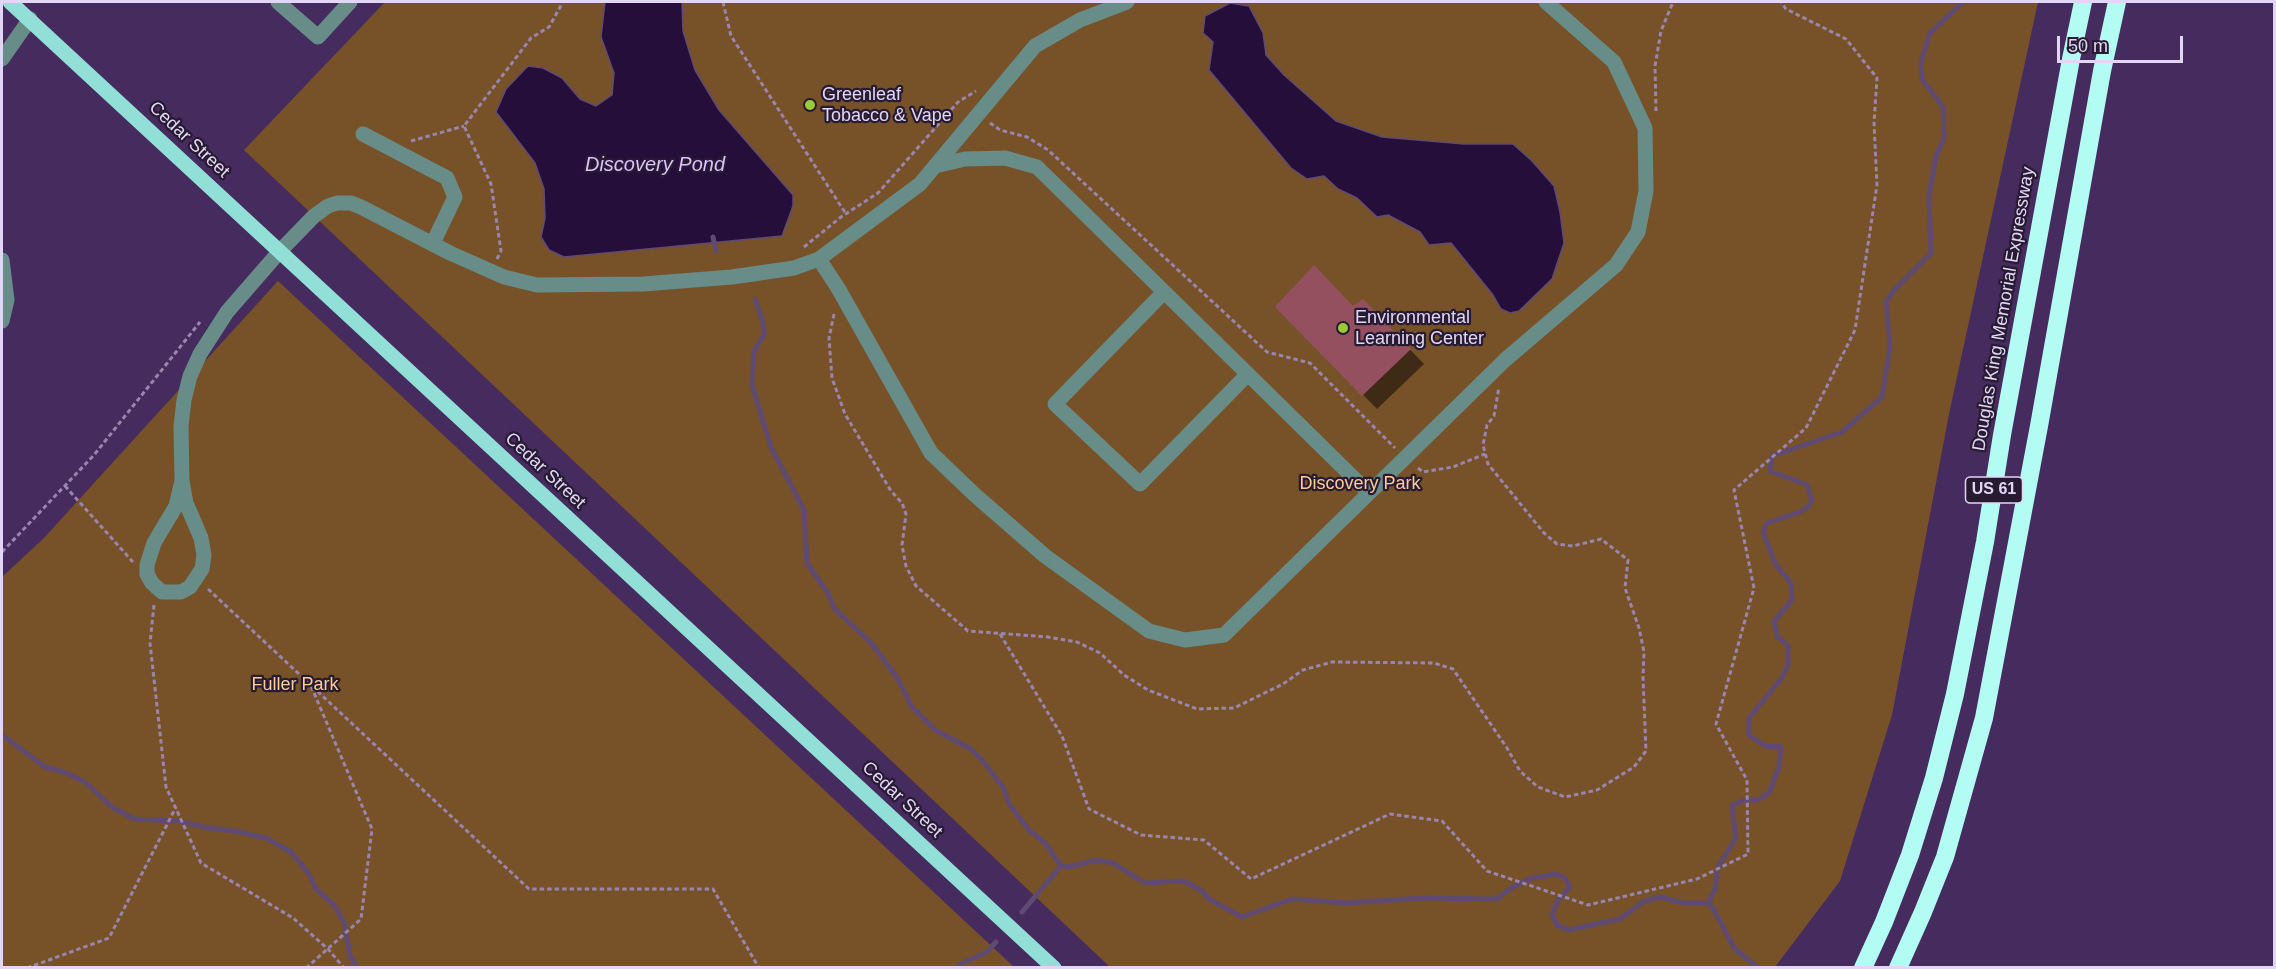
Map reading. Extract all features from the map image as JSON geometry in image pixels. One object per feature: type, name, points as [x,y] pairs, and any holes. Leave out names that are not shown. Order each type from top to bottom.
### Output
[{"type":"highway","name":"Douglas King Memorial Expressway","points":[[1863,968],[1910,855],[1934,778],[1955,694],[1985,542],[2004,423],[2083,2]]},
{"type":"highway","name":"US 61","points":[[1898,968],[1945,857],[1984,718],[2037,438],[2093,117],[2117,2]]},
{"type":"main road","name":"Cedar Street","points":[[10,2],[1054,968]]},
{"type":"lane","points":[[279,2],[318,37],[350,2]]},
{"type":"lane","points":[[183,481],[176,506],[149,555],[147,574],[156,588],[162,592],[181,592],[190,587],[202,569],[204,555],[201,538],[186,503],[183,481],[181,426],[190,376],[204,347],[227,312],[280,251],[327,206],[351,203],[362,207],[504,277],[537,285],[644,284],[732,277],[794,268],[819,259],[920,184],[1035,46],[1080,20],[1127,2]]},
{"type":"lane","points":[[819,259],[838,288],[931,453],[975,495],[1045,556],[1149,631],[1185,640],[1224,635],[1505,360],[1616,265],[1638,232],[1646,191],[1645,128],[1614,62],[1546,2]]},
{"type":"lane","points":[[2,59],[30,19]]},
{"type":"lane","points":[[363,134],[447,178],[455,197],[433,243]]},
{"type":"lane","points":[[935,166],[965,159],[1005,158],[1037,167],[1369,493]]},
{"type":"lane","points":[[2,260],[7,300],[2,321]]},
{"type":"lane","points":[[1164,292],[1055,404],[1140,484],[1248,374]]},
{"type":"path","points":[[389,147],[464,126],[531,38],[549,27],[563,2]]},
{"type":"path","points":[[723,2],[730,36],[846,214]]},
{"type":"path","points":[[1656,113],[1655,66],[1661,31],[1673,2]]},
{"type":"path","points":[[999,634],[1062,736],[1089,809],[1141,835],[1204,840],[1251,879],[1389,814],[1442,821],[1486,871],[1588,905],[1697,879],[1748,854],[1747,780],[1716,724],[1754,588],[1734,490],[1806,428],[1855,330],[1877,185],[1874,123],[1877,78],[1846,39],[1786,9],[1781,2]]},
{"type":"path","points":[[796,253],[846,214],[878,193],[958,102],[983,87]]},
{"type":"path","points":[[978,115],[1000,130],[1027,137],[1048,150],[1267,352],[1310,363],[1423,472],[1462,465],[1485,454]]},
{"type":"path","points":[[464,126],[491,184],[501,251],[495,264]]},
{"type":"path","points":[[870,198],[873,220]]},
{"type":"path","points":[[838,288],[830,338],[832,378],[845,414],[891,491],[902,503],[906,514],[902,545],[906,566],[916,586],[968,631],[1048,637],[1077,642],[1100,653],[1124,675],[1148,690],[1197,709],[1234,708],[1283,684],[1303,670],[1332,662],[1434,663],[1453,669],[1520,771],[1538,787],[1565,797],[1597,790],[1634,767],[1646,751],[1644,652],[1639,628],[1625,588],[1628,560],[1601,539],[1573,546],[1557,544],[1544,533],[1488,464],[1483,445],[1487,425],[1494,416],[1499,386],[1504,380]]},
{"type":"path","points":[[2,552],[94,455],[203,318]]},
{"type":"path","points":[[65,486],[133,562]]},
{"type":"path","points":[[197,579],[529,889],[713,889],[759,968]]},
{"type":"path","points":[[156,588],[150,643],[166,787],[201,863],[293,918],[328,949],[344,968]]},
{"type":"path","points":[[306,968],[361,919],[372,829],[310,684]]},
{"type":"path","points":[[27,968],[109,938],[176,807]]},
{"type":"green space","name":"Discovery Park","points":[[385,2],[2038,2],[1949,414],[1892,715],[1840,881],[1775,967],[1110,967],[244,150]]},
{"type":"green space","name":"Fuller Park","points":[[278,281],[1014,967],[2,968],[2,577],[44,538]]},
{"type":"water","name":"Discovery Pond","points":[[605,2],[682,2],[683,31],[695,70],[719,110],[793,195],[793,206],[782,236],[564,257],[549,250],[541,237],[545,218],[544,189],[535,163],[496,112],[506,89],[528,66],[543,68],[562,78],[580,99],[596,106],[612,95],[614,73],[601,37]]},
{"type":"water","points":[[1230,3],[1249,6],[1263,33],[1266,55],[1284,75],[1336,121],[1382,137],[1464,144],[1513,144],[1554,186],[1564,243],[1552,279],[1519,311],[1510,313],[1501,309],[1493,295],[1451,243],[1429,245],[1420,232],[1388,215],[1377,217],[1357,198],[1338,189],[1324,176],[1307,179],[1291,168],[1209,70],[1213,42],[1203,33],[1205,16]]},
{"type":"building","name":"Environmental Learning Center","points":[[1314,265],[1353,306],[1363,299],[1411,349],[1362,396],[1275,307]]},
{"type":"waterway","points":[[1708,903],[1715,889],[1718,867],[1736,838],[1732,805],[1745,800],[1758,800],[1769,793],[1779,767],[1781,747],[1765,746],[1749,735],[1749,718],[1781,679],[1788,665],[1788,646],[1777,636],[1774,621],[1792,600],[1791,583],[1776,565],[1763,532],[1767,523],[1800,512],[1808,507],[1812,500],[1807,485],[1770,471],[1772,456],[1842,432],[1882,397],[1890,347],[1886,301],[1931,253],[1929,196],[1936,156],[1944,138],[1943,107],[1922,79],[1921,62],[1930,33],[1963,2]]},
{"type":"waterway","points":[[713,237],[716,251]]},
{"type":"waterway","points":[[755,299],[763,322],[764,335],[754,351],[752,385],[771,447],[804,510],[807,563],[829,595],[834,608],[872,644],[898,679],[912,707],[935,730],[971,749],[982,760],[1003,787],[1009,804],[1029,830],[1045,843],[1061,866],[1068,867],[1097,860],[1113,863],[1145,883],[1184,881],[1202,891],[1209,899],[1242,917],[1292,899],[1346,903],[1423,898],[1497,899],[1511,888],[1532,878],[1556,874],[1565,878],[1570,887],[1558,900],[1552,914],[1557,925],[1568,930],[1620,919],[1643,902],[1660,897],[1684,903],[1708,903],[1713,908],[1734,948],[1758,968]]},
{"type":"waterway","points":[[2,735],[45,767],[64,772],[85,782],[112,807],[134,819],[178,821],[235,831],[266,838],[291,852],[309,874],[316,889],[334,905],[344,922],[350,956],[358,968]]},
{"type":"waterway","points":[[1022,912],[1061,866]]},
{"type":"waterway","points":[[958,968],[960,964],[987,952],[996,942]]},
{"type":"place","name":"Greenleaf Tobacco & Vape","points":[[810,105]]},
{"type":"place","name":"Environmental Learning Center","points":[[1343,328]]}]
